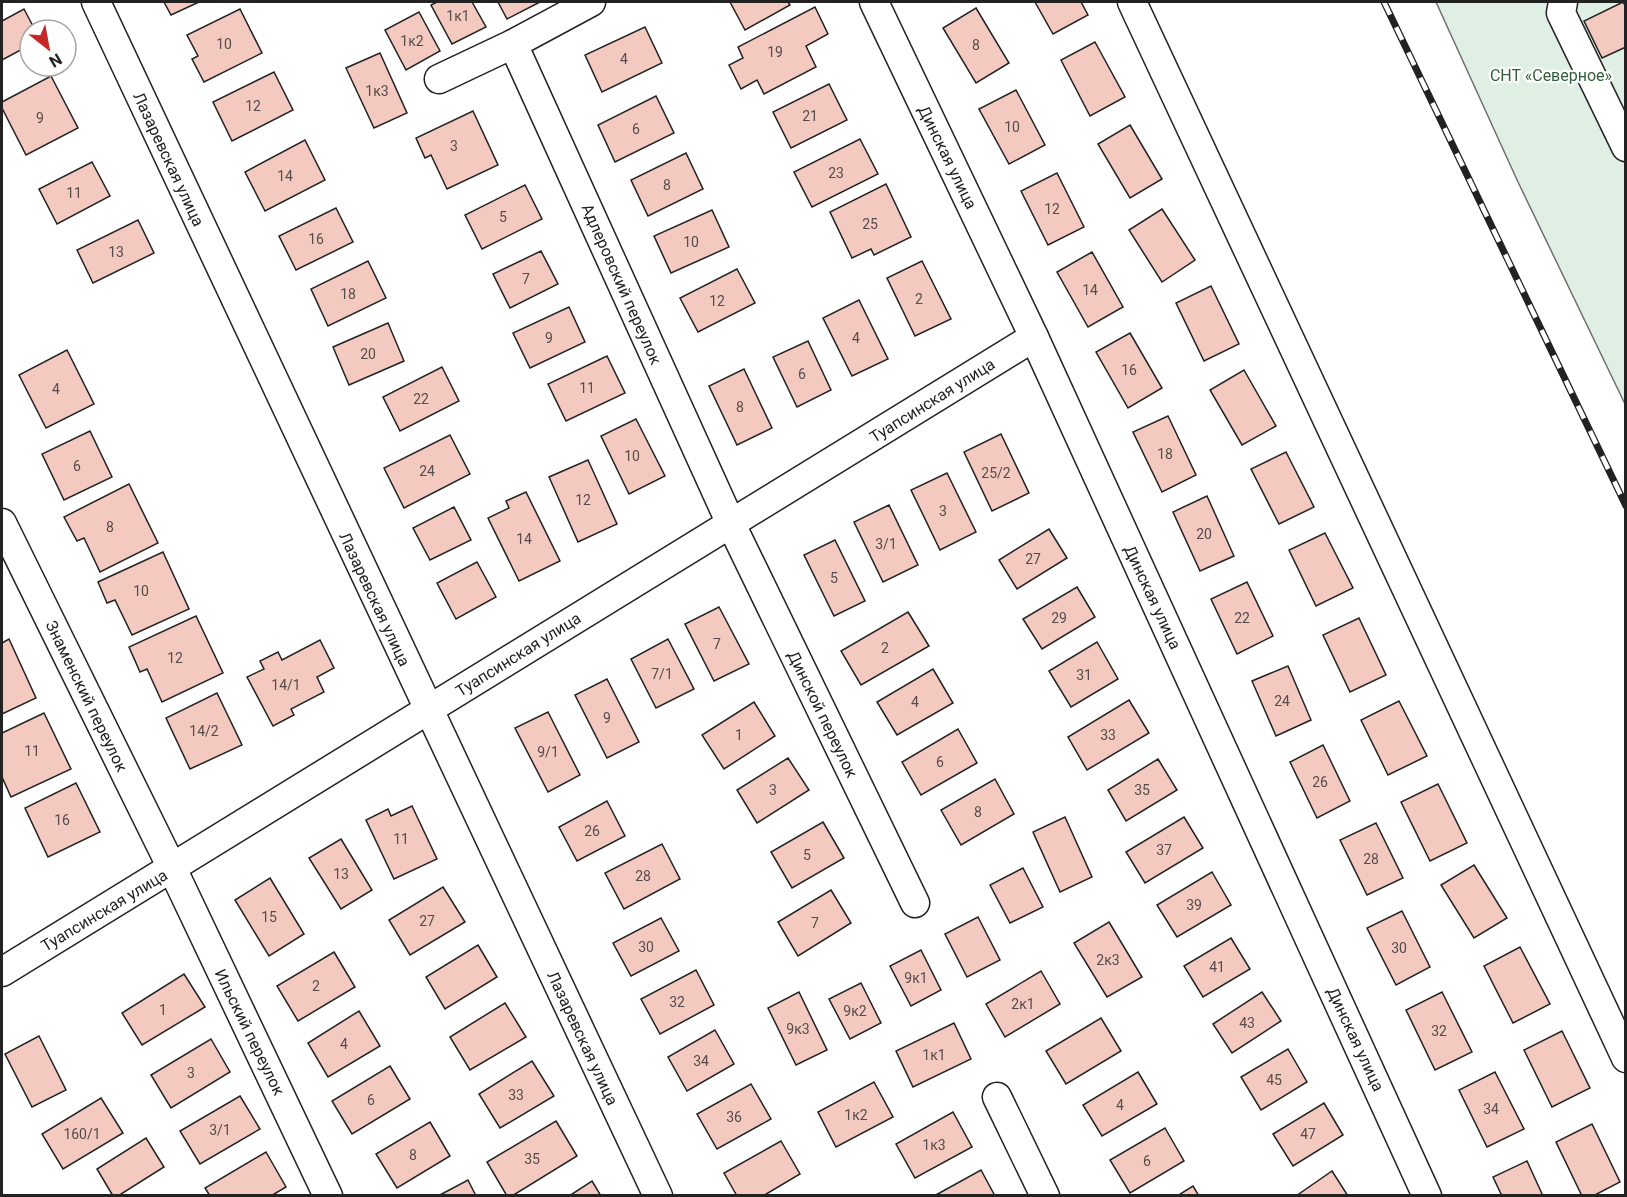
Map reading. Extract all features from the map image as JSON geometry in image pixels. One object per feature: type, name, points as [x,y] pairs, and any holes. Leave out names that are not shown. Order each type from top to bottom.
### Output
[{"type":"street","name":"Лазаревская улица","points":[[96,2],[427,710],[658,1196]]},
{"type":"street","points":[[439,79],[513,44],[591,2]]},
{"type":"street","name":"Динская улица","points":[[874,2],[1034,337],[1427,1196]]},
{"type":"street","points":[[1132,2],[1626,1058]]},
{"type":"street","points":[[1563,2],[1561,13],[1626,147]]},
{"type":"street","name":"Адлеровский переулок","points":[[513,44],[731,524]]},
{"type":"street","name":"Туапсинская улица","points":[[2,972],[1034,337]]},
{"type":"street","name":"Знаменский переулок","points":[[2,523],[172,868]]},
{"type":"street","name":"Динской переулок","points":[[731,524],[915,903]]},
{"type":"street","name":"Ильский переулок","points":[[172,868],[328,1196]]},
{"type":"street","points":[[997,1097],[1045,1196]]},
{"type":"green space","name":"СНТ «Северное»","points":[[1436,2],[1625,2],[1625,404],[1518,182]]},
{"type":"building","points":[[164,2],[199,2],[171,15]]},
{"type":"building","points":[[437,2],[472,2],[486,27],[452,44],[431,5]]},
{"type":"building","points":[[498,2],[540,2],[507,19]]},
{"type":"building","points":[[730,2],[788,2],[790,5],[745,30]]},
{"type":"building","points":[[1035,2],[1081,2],[1088,15],[1053,34]]},
{"type":"building","points":[[1623,2],[1626,7],[1626,47],[1602,58],[1584,21]]},
{"type":"building","points":[[815,7],[828,34],[806,46],[816,67],[764,94],[757,80],[741,89],[729,65],[743,58],[738,47]]},
{"type":"building","points":[[976,8],[1009,63],[976,83],[943,28]]},
{"type":"building","points":[[24,9],[29,18],[18,18],[18,51],[2,60],[2,21]]},
{"type":"building","points":[[240,9],[262,53],[204,82],[192,59],[198,56],[187,35]]},
{"type":"building","points":[[419,12],[440,51],[406,70],[385,30]]},
{"type":"building","points":[[645,27],[662,63],[602,92],[585,55]]},
{"type":"building","points":[[1095,42],[1125,97],[1090,116],[1061,60]]},
{"type":"building","points":[[380,53],[407,113],[374,128],[346,68]]},
{"type":"building","points":[[274,72],[293,110],[232,141],[213,102]]},
{"type":"building","points":[[47,78],[52,78],[78,128],[26,155],[2,108],[2,102]]},
{"type":"building","points":[[829,84],[847,120],[791,148],[773,112]]},
{"type":"building","points":[[1016,90],[1045,145],[1009,164],[979,109]]},
{"type":"building","points":[[656,96],[674,133],[615,162],[598,125]]},
{"type":"building","points":[[473,111],[498,165],[447,189],[431,155],[425,158],[416,138]]},
{"type":"building","points":[[1130,125],[1162,179],[1130,198],[1098,144]]},
{"type":"building","points":[[860,139],[878,174],[812,207],[794,172]]},
{"type":"building","points":[[305,140],[325,180],[265,211],[245,172]]},
{"type":"building","points":[[686,153],[703,189],[648,216],[631,180]]},
{"type":"building","points":[[92,162],[110,196],[57,224],[39,189]]},
{"type":"building","points":[[1057,173],[1084,227],[1048,245],[1021,191]]},
{"type":"building","points":[[886,184],[911,237],[874,255],[871,249],[852,258],[830,212]]},
{"type":"building","points":[[525,185],[542,219],[482,249],[465,215]]},
{"type":"building","points":[[336,208],[353,242],[296,270],[279,236]]},
{"type":"building","points":[[1162,209],[1195,260],[1162,282],[1129,230]]},
{"type":"building","points":[[712,210],[729,247],[671,273],[654,236]]},
{"type":"building","points":[[138,220],[154,253],[93,283],[77,250]]},
{"type":"building","points":[[541,251],[558,284],[510,308],[493,274]]},
{"type":"building","points":[[1092,252],[1123,307],[1088,327],[1057,272]]},
{"type":"building","points":[[368,261],[386,298],[328,326],[311,289]]},
{"type":"building","points":[[922,261],[951,319],[915,336],[887,278]]},
{"type":"building","points":[[737,269],[755,303],[698,332],[680,298]]},
{"type":"building","points":[[1211,286],[1239,344],[1204,361],[1176,303]]},
{"type":"building","points":[[859,300],[888,359],[852,376],[823,318]]},
{"type":"building","points":[[569,307],[585,342],[530,368],[513,333]]},
{"type":"building","points":[[388,323],[404,361],[349,385],[333,347]]},
{"type":"building","points":[[1130,333],[1162,388],[1128,408],[1096,352]]},
{"type":"building","points":[[808,341],[831,390],[797,407],[773,357]]},
{"type":"building","points":[[67,350],[94,404],[46,428],[19,375]]},
{"type":"building","points":[[607,356],[625,393],[566,421],[548,384]]},
{"type":"building","points":[[442,367],[459,401],[400,431],[383,397]]},
{"type":"building","points":[[744,369],[772,428],[737,445],[709,386]]},
{"type":"building","points":[[1244,370],[1276,426],[1242,445],[1210,390]]},
{"type":"building","points":[[1168,416],[1196,475],[1162,492],[1133,432]]},
{"type":"building","points":[[636,419],[665,476],[629,494],[601,436]]},
{"type":"building","points":[[90,431],[112,477],[64,500],[42,454]]},
{"type":"building","points":[[1001,434],[1029,493],[992,511],[964,452]]},
{"type":"building","points":[[450,435],[470,474],[404,508],[384,468]]},
{"type":"building","points":[[1286,452],[1314,507],[1279,524],[1251,469]]},
{"type":"building","points":[[588,460],[617,524],[578,542],[549,477]]},
{"type":"building","points":[[947,473],[976,532],[940,550],[911,490]]},
{"type":"building","points":[[129,484],[158,543],[100,572],[84,538],[77,541],[64,517]]},
{"type":"building","points":[[526,492],[560,561],[519,581],[488,518],[509,508],[506,501]]},
{"type":"building","points":[[1207,496],[1234,556],[1200,571],[1173,512]]},
{"type":"building","points":[[889,505],[918,565],[883,582],[854,522]]},
{"type":"building","points":[[454,507],[471,540],[430,560],[413,528]]},
{"type":"building","points":[[1049,529],[1067,558],[1017,589],[999,560]]},
{"type":"building","points":[[1325,533],[1353,588],[1316,606],[1289,550]]},
{"type":"building","points":[[835,540],[865,601],[834,616],[804,555]]},
{"type":"building","points":[[163,552],[189,609],[132,635],[115,600],[107,603],[98,582]]},
{"type":"building","points":[[477,562],[496,597],[456,619],[437,583]]},
{"type":"building","points":[[1247,582],[1273,636],[1237,654],[1211,599]]},
{"type":"building","points":[[1077,587],[1095,617],[1042,649],[1023,619]]},
{"type":"building","points":[[719,607],[749,664],[714,681],[685,624]]},
{"type":"building","points":[[908,612],[929,646],[861,685],[841,651]]},
{"type":"building","points":[[196,616],[223,673],[162,702],[147,669],[140,672],[129,647]]},
{"type":"building","points":[[1359,618],[1386,675],[1350,692],[1323,635]]},
{"type":"building","points":[[9,639],[36,698],[2,714],[2,643]]},
{"type":"building","points":[[668,639],[694,689],[656,708],[631,659]]},
{"type":"building","points":[[320,640],[334,668],[317,677],[324,692],[291,709],[294,715],[273,726],[247,677],[264,669],[260,661],[278,652],[282,660]]},
{"type":"building","points":[[1097,642],[1118,679],[1071,707],[1049,671]]},
{"type":"building","points":[[1288,666],[1311,720],[1276,736],[1252,681]]},
{"type":"building","points":[[933,669],[953,703],[897,735],[877,702]]},
{"type":"building","points":[[607,679],[639,742],[607,758],[575,695]]},
{"type":"building","points":[[217,693],[242,745],[190,769],[166,718]]},
{"type":"building","points":[[1129,700],[1149,733],[1087,770],[1068,737]]},
{"type":"building","points":[[1399,701],[1427,756],[1388,775],[1361,720]]},
{"type":"building","points":[[754,702],[775,736],[724,769],[702,735]]},
{"type":"building","points":[[548,712],[580,775],[548,792],[515,728]]},
{"type":"building","points":[[44,713],[71,769],[11,797],[2,777],[2,733]]},
{"type":"building","points":[[958,729],[977,763],[921,795],[902,762]]},
{"type":"building","points":[[1323,745],[1350,801],[1317,818],[1290,762]]},
{"type":"building","points":[[788,758],[809,790],[757,823],[737,790]]},
{"type":"building","points":[[1158,759],[1177,790],[1126,821],[1108,790]]},
{"type":"building","points":[[995,779],[1014,814],[961,845],[941,810]]},
{"type":"building","points":[[76,783],[100,832],[48,857],[25,808]]},
{"type":"building","points":[[1438,784],[1467,843],[1430,861],[1401,802]]},
{"type":"building","points":[[607,801],[625,836],[577,861],[559,827]]},
{"type":"building","points":[[412,806],[437,859],[394,879],[366,820],[388,809],[391,816]]},
{"type":"building","points":[[1065,817],[1092,877],[1060,892],[1033,832]]},
{"type":"building","points":[[1184,817],[1203,848],[1145,883],[1126,852]]},
{"type":"building","points":[[823,822],[844,858],[792,888],[771,852]]},
{"type":"building","points":[[1376,823],[1403,878],[1367,895],[1340,840]]},
{"type":"building","points":[[341,839],[372,890],[341,909],[309,858]]},
{"type":"building","points":[[662,844],[680,879],[624,909],[605,873]]},
{"type":"building","points":[[1474,865],[1507,918],[1474,938],[1441,885]]},
{"type":"building","points":[[1023,868],[1043,907],[1010,923],[990,885]]},
{"type":"building","points":[[1212,872],[1231,905],[1177,937],[1157,905]]},
{"type":"building","points":[[270,878],[304,934],[269,956],[235,900]]},
{"type":"building","points":[[443,887],[465,922],[410,955],[389,920]]},
{"type":"building","points":[[831,890],[851,923],[798,956],[778,922]]},
{"type":"building","points":[[1402,911],[1430,967],[1396,985],[1367,928]]},
{"type":"building","points":[[978,917],[1000,960],[967,977],[945,934]]},
{"type":"building","points":[[661,918],[679,951],[631,976],[613,943]]},
{"type":"building","points":[[1109,922],[1142,977],[1107,997],[1074,943]]},
{"type":"building","points":[[1231,938],[1250,969],[1203,997],[1184,966]]},
{"type":"building","points":[[478,945],[497,977],[445,1009],[426,977]]},
{"type":"building","points":[[1520,947],[1550,1004],[1513,1023],[1484,966]]},
{"type":"building","points":[[921,950],[941,990],[911,1006],[890,966]]},
{"type":"building","points":[[334,952],[355,987],[298,1021],[277,986]]},
{"type":"building","points":[[696,970],[714,1005],[660,1034],[641,999]]},
{"type":"building","points":[[1041,971],[1060,1004],[1005,1037],[986,1004]]},
{"type":"building","points":[[184,974],[205,1007],[142,1045],[122,1013]]},
{"type":"building","points":[[861,983],[881,1023],[850,1039],[829,999]]},
{"type":"building","points":[[799,992],[827,1050],[796,1065],[768,1008]]},
{"type":"building","points":[[1262,992],[1281,1021],[1232,1053],[1213,1024]]},
{"type":"building","points":[[1442,992],[1472,1052],[1435,1070],[1406,1010]]},
{"type":"building","points":[[505,1003],[526,1037],[470,1070],[450,1037]]},
{"type":"building","points":[[359,1011],[380,1046],[328,1077],[308,1043]]},
{"type":"building","points":[[1101,1018],[1121,1051],[1066,1084],[1046,1051]]},
{"type":"building","points":[[954,1023],[971,1059],[913,1087],[896,1051]]},
{"type":"building","points":[[715,1030],[734,1064],[687,1091],[668,1057]]},
{"type":"building","points":[[1562,1031],[1590,1088],[1552,1107],[1524,1050]]},
{"type":"building","points":[[39,1036],[66,1090],[32,1107],[5,1054]]},
{"type":"building","points":[[211,1039],[230,1072],[171,1108],[151,1075]]},
{"type":"building","points":[[1288,1049],[1307,1082],[1261,1110],[1241,1077]]},
{"type":"building","points":[[532,1061],[554,1096],[500,1128],[479,1094]]},
{"type":"building","points":[[390,1066],[410,1099],[352,1134],[332,1101]]},
{"type":"building","points":[[1138,1072],[1157,1104],[1102,1136],[1083,1105]]},
{"type":"building","points":[[1495,1072],[1524,1129],[1487,1147],[1459,1090]]},
{"type":"building","points":[[874,1082],[893,1117],[836,1147],[818,1112]]},
{"type":"building","points":[[751,1084],[771,1119],[717,1149],[697,1114]]},
{"type":"building","points":[[240,1096],[260,1129],[200,1164],[180,1131]]},
{"type":"building","points":[[101,1098],[123,1133],[63,1169],[42,1134]]},
{"type":"building","points":[[1324,1103],[1343,1135],[1293,1166],[1273,1134]]},
{"type":"building","points":[[953,1112],[972,1147],[915,1178],[896,1144]]},
{"type":"building","points":[[556,1121],[577,1156],[512,1196],[507,1196],[487,1162]]},
{"type":"building","points":[[430,1122],[450,1156],[397,1188],[376,1154]]},
{"type":"building","points":[[1592,1124],[1620,1182],[1593,1196],[1582,1196],[1556,1142]]},
{"type":"building","points":[[1165,1128],[1184,1161],[1130,1193],[1110,1160]]},
{"type":"building","points":[[146,1138],[164,1167],[118,1196],[113,1196],[97,1169]]},
{"type":"building","points":[[781,1141],[800,1174],[763,1196],[737,1196],[724,1173]]},
{"type":"building","points":[[266,1152],[286,1187],[271,1196],[210,1196],[205,1188]]},
{"type":"building","points":[[1527,1161],[1543,1196],[1502,1196],[1493,1177]]},
{"type":"building","points":[[981,1170],[995,1196],[934,1196]]},
{"type":"building","points":[[1332,1171],[1348,1196],[1296,1196]]},
{"type":"building","points":[[468,1180],[476,1196],[438,1196]]},
{"type":"building","points":[[592,1181],[601,1196],[569,1196]]},
{"type":"building","points":[[1193,1186],[1199,1196],[1177,1196]]},
{"type":"railway","points":[[1384,2],[1626,506]]}]
